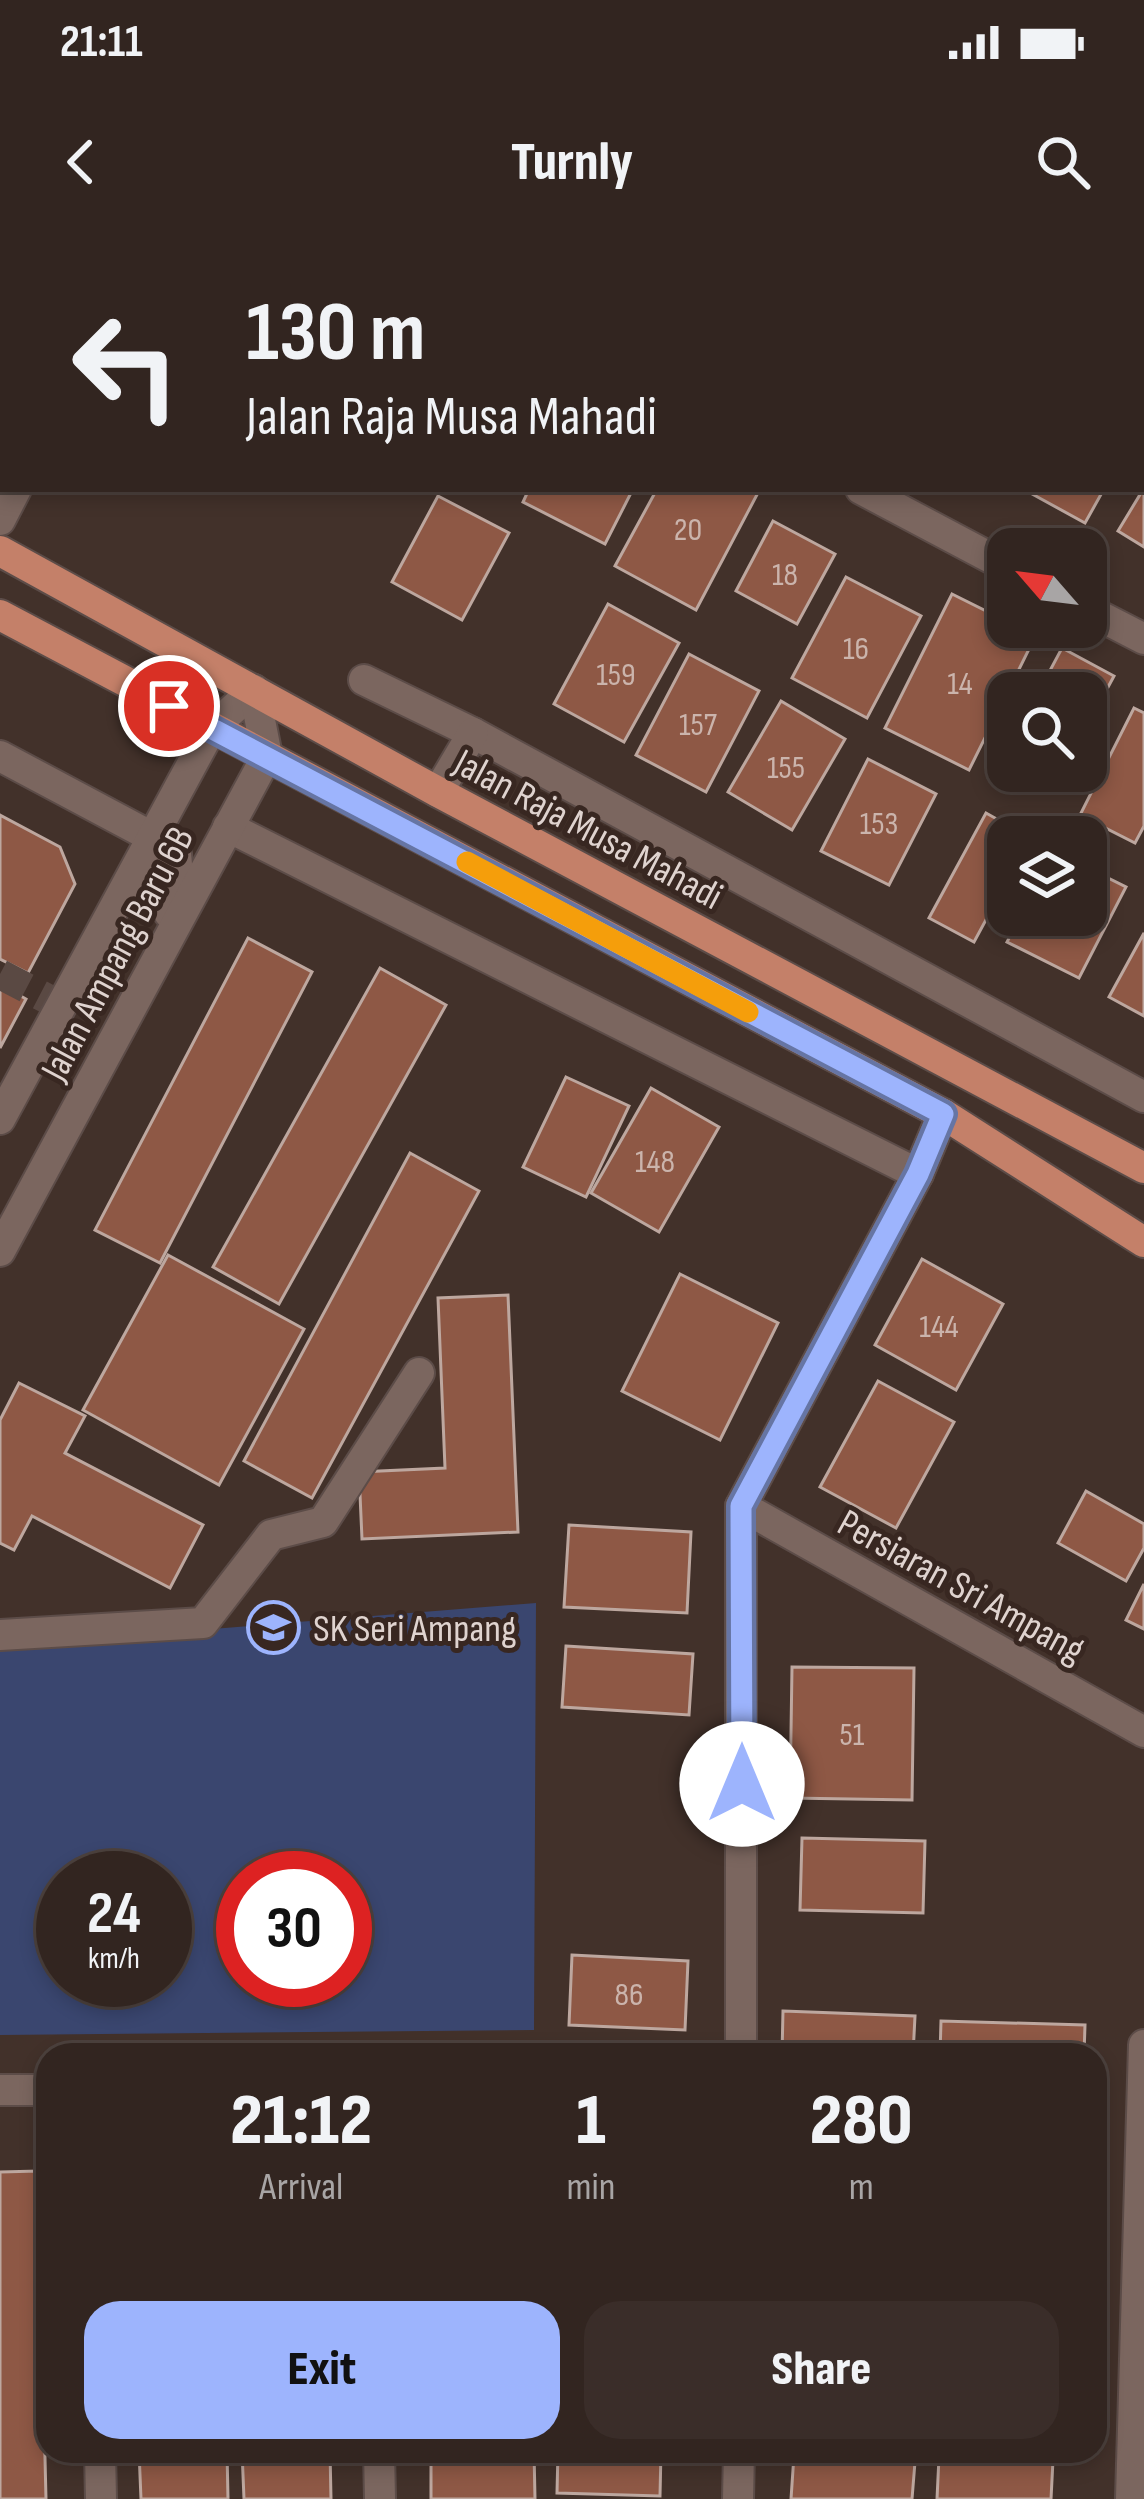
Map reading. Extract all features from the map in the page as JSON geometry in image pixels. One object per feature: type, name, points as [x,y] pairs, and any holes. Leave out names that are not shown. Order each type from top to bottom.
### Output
[{"type":"main road","name":"Jalan Raja Musa Mahadi","points":[[0,551],[438,792],[1144,1168]]},
{"type":"main road","points":[[0,615],[1144,1222]]},
{"type":"main road","points":[[943,1114],[1144,1242]]},
{"type":"street","points":[[0,520],[14,492]]},
{"type":"street","points":[[867,492],[987,556]]},
{"type":"street","points":[[1107,620],[1144,639]]},
{"type":"street","points":[[364,680],[473,733],[1144,1097]]},
{"type":"street","points":[[0,1119],[211,729],[254,690]]},
{"type":"street","points":[[254,690],[267,756]]},
{"type":"street","points":[[438,792],[473,733]]},
{"type":"street","points":[[0,756],[176,854],[179,886],[137,998]]},
{"type":"street","name":"Jalan Ampang Baru 6B","points":[[0,1251],[267,756]]},
{"type":"street","points":[[228,827],[918,1174]]},
{"type":"street","points":[[741,2043],[741,1506],[918,1174],[943,1114]]},
{"type":"street","points":[[0,1635],[203,1623],[271,1535],[323,1522],[418,1373]]},
{"type":"street","name":"Persiaran Sri Ampang","points":[[741,1506],[1144,1732]]},
{"type":"street","points":[[1131,2499],[1144,2044]]},
{"type":"street","points":[[0,2090],[36,2090]]},
{"type":"street","points":[[100,2463],[101,2499]]},
{"type":"street","points":[[379,2463],[380,2499]]},
{"type":"street","points":[[739,2463],[739,2499]]},
{"type":"shaded area","points":[[536,1603],[534,2030],[0,2035],[0,1646]]},
{"type":"building","points":[[528,492],[631,492],[605,544],[523,502]]},
{"type":"building","points":[[655,492],[758,492],[696,610],[615,566]]},
{"type":"building","points":[[1028,492],[1102,492],[1085,523]]},
{"type":"building","points":[[1142,492],[1144,492],[1144,547],[1118,531]]},
{"type":"building","points":[[438,496],[509,533],[462,620],[392,582]]},
{"type":"building","points":[[773,521],[835,554],[797,624],[736,591]]},
{"type":"building","points":[[846,577],[921,616],[867,718],[792,678]]},
{"type":"building","points":[[952,594],[987,612],[987,648],[1030,648],[1018,672],[987,672],[987,734],[969,770],[885,728]]},
{"type":"building","points":[[608,604],[679,643],[624,742],[554,704]]},
{"type":"building","points":[[1062,648],[1107,672],[1049,672]]},
{"type":"building","points":[[689,654],[759,691],[706,792],[636,755]]},
{"type":"building","points":[[781,701],[845,739],[792,830],[728,792]]},
{"type":"building","points":[[1134,708],[1144,713],[1144,826],[1135,843],[1107,829],[1107,816],[1080,815],[1092,792],[1107,792],[1107,762]]},
{"type":"building","points":[[868,759],[936,794],[889,885],[821,851]]},
{"type":"building","points":[[986,813],[991,816],[987,816],[987,918],[974,942],[929,918]]},
{"type":"building","points":[[0,815],[60,847],[75,884],[28,973],[0,959]]},
{"type":"building","points":[[1107,878],[1126,887],[1107,924]]},
{"type":"building","points":[[1144,933],[1144,1016],[1109,997]]},
{"type":"building","points":[[1010,936],[1101,936],[1079,978],[1007,942]]},
{"type":"building","points":[[248,938],[312,972],[160,1263],[95,1230]]},
{"type":"building","points":[[380,968],[446,1005],[279,1304],[213,1267]]},
{"type":"building","points":[[0,984],[26,999],[0,1048]]},
{"type":"building","points":[[566,1077],[629,1106],[586,1197],[523,1167]]},
{"type":"building","points":[[651,1088],[719,1127],[659,1232],[591,1193]]},
{"type":"building","points":[[410,1153],[479,1191],[312,1498],[244,1461]]},
{"type":"building","points":[[168,1255],[304,1329],[219,1485],[83,1410]]},
{"type":"building","points":[[922,1259],[1003,1304],[956,1390],[875,1345]]},
{"type":"building","points":[[680,1274],[778,1323],[720,1440],[622,1391]]},
{"type":"building","points":[[508,1295],[518,1532],[362,1539],[359,1472],[445,1468],[438,1298]]},
{"type":"building","points":[[878,1381],[954,1422],[896,1528],[820,1487]]},
{"type":"building","points":[[19,1383],[85,1416],[65,1453],[203,1525],[170,1588],[32,1516],[14,1550],[0,1543],[0,1420]]},
{"type":"building","points":[[1086,1491],[1144,1524],[1144,1548],[1126,1581],[1058,1543]]},
{"type":"building","points":[[569,1525],[691,1532],[687,1613],[564,1607]]},
{"type":"building","points":[[1144,1584],[1144,1629],[1126,1620]]},
{"type":"building","points":[[566,1646],[693,1654],[689,1715],[562,1707]]},
{"type":"building","points":[[792,1667],[914,1668],[912,1800],[790,1798]]},
{"type":"building","points":[[802,1838],[925,1841],[923,1913],[800,1910]]},
{"type":"building","points":[[572,1955],[688,1961],[685,2030],[569,2025]]},
{"type":"building","points":[[783,2011],[915,2016],[914,2043],[782,2043]]},
{"type":"building","points":[[941,2021],[1085,2025],[1084,2043],[940,2043]]},
{"type":"building","points":[[36,2171],[36,2463],[45,2463],[46,2499],[0,2499],[0,2172]]},
{"type":"building","points":[[140,2463],[227,2463],[228,2499],[141,2499]]},
{"type":"building","points":[[242,2463],[330,2463],[331,2499],[244,2499]]},
{"type":"building","points":[[431,2463],[534,2463],[535,2499],[431,2499]]},
{"type":"building","points":[[558,2463],[661,2463],[660,2496],[557,2493]]},
{"type":"building","points":[[793,2463],[915,2463],[912,2499],[791,2499]]},
{"type":"building","points":[[939,2463],[1053,2463],[1051,2499],[937,2499]]},
{"type":"tunnel","points":[[0,974],[61,1006]]},
{"type":"slow traffic","points":[[467,862],[748,1012]]},
{"type":"place","name":"SK Seri Ampang","points":[[274,1627]]},
{"type":"route","points":[[169,706],[943,1114],[918,1174],[741,1506],[742,1784]]}]
